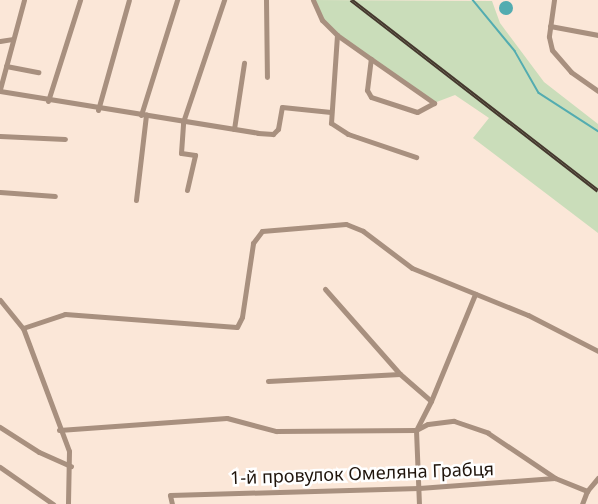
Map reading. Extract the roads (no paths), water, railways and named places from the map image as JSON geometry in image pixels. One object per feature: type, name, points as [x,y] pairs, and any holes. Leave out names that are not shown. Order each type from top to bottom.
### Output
[{"type":"street","points":[[24,0],[0,86],[48,101],[98,110],[273,134],[278,129],[282,107],[331,112]]},
{"type":"street","points":[[48,101],[80,0]]},
{"type":"street","points":[[98,110],[129,0]]},
{"type":"street","points":[[136,200],[143,115],[177,0]]},
{"type":"street","points":[[187,190],[195,155],[181,153],[183,122],[224,0]]},
{"type":"street","points":[[266,0],[267,77]]},
{"type":"street","points":[[313,0],[322,20],[337,35],[434,103],[417,112],[371,97],[367,90],[371,59]]},
{"type":"street","points":[[554,0],[550,26],[552,50],[558,61],[598,91]]},
{"type":"street","points":[[550,26],[598,35]]},
{"type":"street","points":[[337,35],[331,112],[334,128],[416,157]]},
{"type":"street","points":[[0,41],[12,39]]},
{"type":"street","points":[[234,129],[244,63]]},
{"type":"street","points":[[6,66],[38,72]]},
{"type":"street","points":[[0,136],[64,139]]},
{"type":"street","points":[[0,192],[55,196]]},
{"type":"street","points":[[23,328],[65,314],[237,327],[242,317],[253,243],[266,230],[351,225],[412,268],[476,294],[598,351]]},
{"type":"street","points":[[326,289],[400,374],[431,401]]},
{"type":"street","points":[[419,504],[416,430],[431,401],[476,294]]},
{"type":"street","points":[[0,300],[23,328],[71,465],[68,504]]},
{"type":"street","points":[[268,381],[400,374]]},
{"type":"street","points":[[59,430],[227,418],[276,431],[416,430],[444,422],[466,424],[488,433],[555,478],[587,491]]},
{"type":"street","points":[[0,427],[39,452],[71,465]]},
{"type":"street","points":[[0,467],[53,504]]},
{"type":"street","name":"1-й провулок Омеляна Грабця","points":[[172,504],[170,495],[418,488],[555,478]]},
{"type":"street","points":[[582,504],[587,491],[598,478]]},
{"type":"water","points":[[506,1],[511,3],[513,8],[511,13],[506,15],[501,13],[499,8],[501,3]]},
{"type":"waterway","points":[[473,0],[515,51],[539,93],[598,131]]},
{"type":"railway","points":[[351,0],[598,191]]}]
